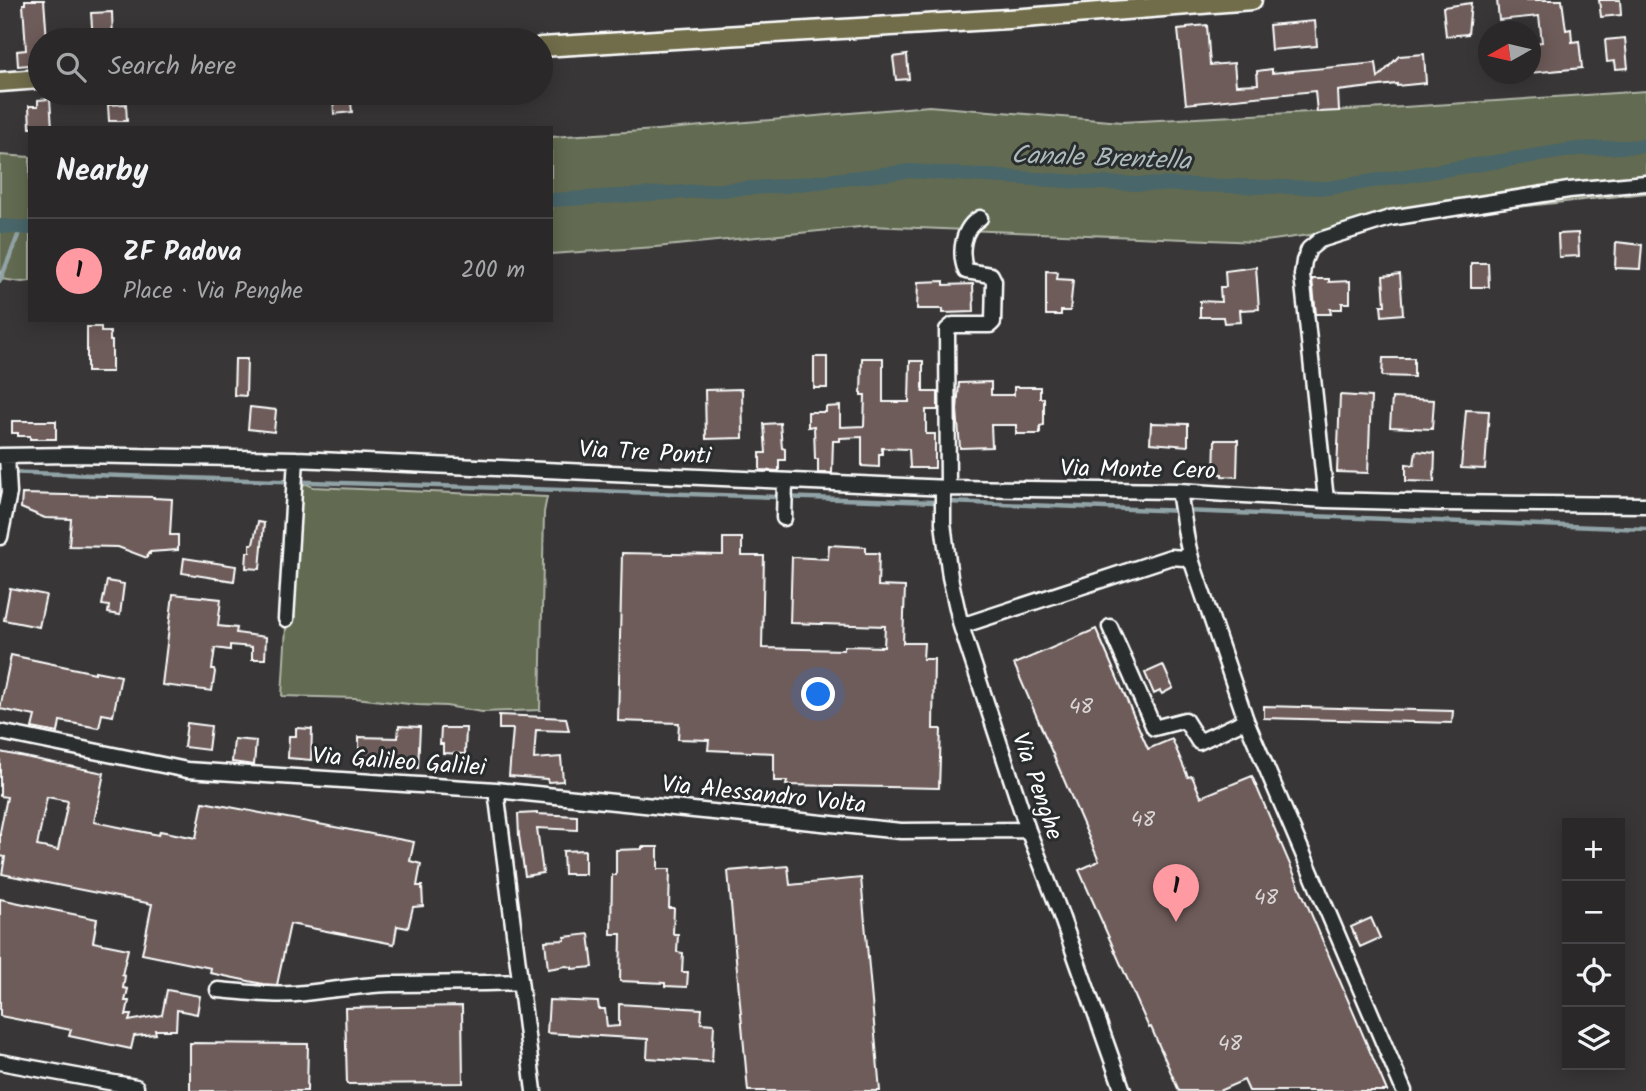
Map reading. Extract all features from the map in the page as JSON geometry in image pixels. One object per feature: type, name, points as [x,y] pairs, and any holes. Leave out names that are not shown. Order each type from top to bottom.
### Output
[{"type":"main road","points":[[553,46],[1024,18],[1250,0]]},
{"type":"main road","points":[[0,82],[28,80]]},
{"type":"street","points":[[1326,500],[1302,275],[1309,249],[1320,240],[1390,218],[1569,190],[1646,183]]},
{"type":"street","points":[[945,488],[947,330],[953,326],[990,325],[993,322],[994,281],[991,275],[966,271],[962,263],[964,234],[972,223],[980,218]]},
{"type":"street","name":"Via Tre Ponti","points":[[4,458],[74,455],[296,459],[945,488]]},
{"type":"street","points":[[0,537],[9,493],[4,458]]},
{"type":"street","points":[[286,619],[296,459]]},
{"type":"street","points":[[784,517],[785,482]]},
{"type":"street","name":"Via Monte Cero","points":[[945,488],[1443,503],[1646,505]]},
{"type":"street","name":"Via Penghe","points":[[945,488],[943,523],[950,577],[961,626],[1028,830],[1124,1091]]},
{"type":"street","points":[[1180,495],[1192,562],[1247,720],[1404,1091]]},
{"type":"street","points":[[961,626],[1171,557],[1192,562]]},
{"type":"street","points":[[1110,627],[1154,728],[1185,720],[1199,742],[1247,720]]},
{"type":"street","name":"Via Galileo Galilei","points":[[0,732],[187,770],[496,790],[534,1091]]},
{"type":"street","name":"Via Alessandro Volta","points":[[496,790],[901,831],[1028,830]]},
{"type":"street","points":[[218,990],[302,994],[389,984],[520,982]]},
{"type":"street","points":[[0,1062],[136,1087],[136,1091]]},
{"type":"green space","points":[[1646,91],[1646,193],[1491,210],[1258,242],[870,226],[656,247],[553,254],[553,137],[929,106],[1122,122]]},
{"type":"green space","points":[[0,155],[28,157],[28,281],[0,279]]},
{"type":"green space","points":[[307,484],[313,487],[547,497],[544,512],[540,710],[482,712],[355,698],[282,696],[288,593],[299,485]]},
{"type":"building","points":[[25,0],[44,0],[46,28],[28,28],[28,65],[18,66],[17,51],[26,50]]},
{"type":"building","points":[[1497,0],[1562,0],[1566,30],[1571,29],[1572,42],[1579,41],[1582,68],[1541,72],[1539,16],[1499,20]]},
{"type":"building","points":[[1599,0],[1620,0],[1621,15],[1601,17]]},
{"type":"building","points":[[1471,3],[1468,34],[1446,36],[1443,7]]},
{"type":"building","points":[[112,12],[113,28],[92,28],[91,13]]},
{"type":"building","points":[[1315,21],[1317,46],[1271,50],[1269,25]]},
{"type":"building","points":[[1207,25],[1210,65],[1234,63],[1236,85],[1258,84],[1257,71],[1272,69],[1272,73],[1376,63],[1378,78],[1399,56],[1424,54],[1426,83],[1338,91],[1339,111],[1317,112],[1315,91],[1186,104],[1178,30]]},
{"type":"building","points":[[1625,38],[1628,68],[1616,69],[1615,61],[1607,62],[1605,40]]},
{"type":"building","points":[[907,55],[909,79],[896,80],[893,57]]},
{"type":"building","points":[[50,105],[52,126],[30,126],[29,106]]},
{"type":"building","points":[[108,105],[126,105],[127,121],[109,121]]},
{"type":"building","points":[[334,105],[351,105],[352,112],[334,114]]},
{"type":"building","points":[[1578,233],[1579,256],[1559,257],[1558,234]]},
{"type":"building","points":[[1616,242],[1642,245],[1640,269],[1615,268]]},
{"type":"building","points":[[1471,263],[1488,263],[1489,287],[1471,287]]},
{"type":"building","points":[[1256,267],[1259,309],[1240,310],[1241,322],[1224,323],[1223,317],[1200,317],[1200,301],[1221,302],[1220,287],[1226,287],[1225,271]]},
{"type":"building","points":[[1046,271],[1058,272],[1057,279],[1073,280],[1070,311],[1061,311],[1061,315],[1046,315]]},
{"type":"building","points":[[1400,274],[1403,314],[1382,316],[1381,305],[1385,305],[1383,276]]},
{"type":"building","points":[[1312,279],[1329,279],[1329,282],[1350,281],[1350,303],[1342,303],[1342,309],[1330,309],[1331,314],[1316,314]]},
{"type":"building","points":[[944,281],[944,285],[973,284],[974,312],[943,313],[943,309],[917,309],[918,282]]},
{"type":"building","points":[[87,327],[101,327],[101,332],[110,332],[112,372],[87,372]]},
{"type":"building","points":[[814,357],[827,357],[827,388],[814,388]]},
{"type":"building","points":[[862,358],[883,358],[883,402],[909,402],[910,361],[923,361],[923,392],[938,392],[938,410],[926,410],[926,434],[935,434],[935,468],[910,468],[909,449],[882,448],[879,467],[862,466],[862,437],[833,441],[832,473],[818,473],[814,426],[808,427],[808,412],[826,412],[826,407],[840,406],[840,427],[864,426]]},
{"type":"building","points":[[1383,358],[1414,358],[1414,377],[1382,376]]},
{"type":"building","points":[[235,359],[247,359],[246,396],[234,395]]},
{"type":"building","points":[[991,382],[991,395],[1014,395],[1014,387],[1040,387],[1040,398],[1044,398],[1044,425],[1040,426],[1040,434],[1016,434],[1016,425],[991,425],[992,447],[960,448],[957,410],[959,383]]},
{"type":"building","points":[[742,389],[743,438],[706,439],[705,390]]},
{"type":"building","points":[[1340,395],[1371,397],[1368,473],[1337,472]]},
{"type":"building","points":[[1392,398],[1434,400],[1432,429],[1390,427]]},
{"type":"building","points":[[250,407],[276,410],[274,432],[248,429]]},
{"type":"building","points":[[1466,410],[1489,411],[1485,469],[1461,468]]},
{"type":"building","points":[[12,421],[56,421],[56,439],[18,436],[18,433],[12,433]]},
{"type":"building","points":[[780,423],[785,460],[779,460],[779,471],[760,470],[760,453],[766,453],[764,424]]},
{"type":"building","points":[[1151,423],[1188,424],[1188,446],[1150,443]]},
{"type":"building","points":[[1215,440],[1238,440],[1237,477],[1214,474]]},
{"type":"building","points":[[1416,451],[1435,453],[1434,482],[1406,481],[1406,464],[1414,465]]},
{"type":"building","points":[[22,494],[172,499],[170,535],[178,535],[178,550],[150,552],[147,558],[118,547],[69,546],[71,519],[45,518],[21,508]]},
{"type":"building","points":[[258,522],[264,523],[260,569],[246,568],[247,552],[250,552],[250,544],[253,544]]},
{"type":"building","points":[[723,538],[742,538],[742,556],[764,556],[762,648],[844,650],[844,646],[884,647],[885,626],[790,623],[792,557],[828,559],[829,545],[866,547],[866,553],[879,553],[878,586],[905,587],[903,643],[924,643],[923,659],[934,659],[933,729],[941,729],[939,788],[786,785],[787,781],[774,781],[774,753],[708,750],[709,740],[678,739],[679,723],[618,721],[622,553],[723,555]]},
{"type":"building","points":[[184,558],[236,566],[234,581],[182,573]]},
{"type":"building","points":[[107,581],[124,584],[120,615],[108,613],[109,606],[102,605]]},
{"type":"building","points":[[10,588],[46,595],[39,627],[4,620]]},
{"type":"building","points":[[173,594],[221,599],[218,626],[237,628],[236,633],[266,637],[265,659],[252,659],[252,647],[230,645],[230,650],[215,648],[212,691],[162,685]]},
{"type":"building","points":[[1096,629],[1148,749],[1172,739],[1188,777],[1192,776],[1201,797],[1252,776],[1387,1091],[1249,1091],[1244,1080],[1219,1091],[1179,1091],[1079,870],[1099,861],[1014,664]]},
{"type":"building","points":[[11,655],[121,676],[113,716],[102,714],[99,728],[60,721],[58,733],[32,728],[35,716],[0,709]]},
{"type":"building","points":[[1163,665],[1173,688],[1162,694],[1160,691],[1154,694],[1145,673]]},
{"type":"building","points":[[1264,706],[1453,711],[1452,723],[1264,718]]},
{"type":"building","points":[[499,715],[566,718],[569,731],[536,730],[534,759],[561,757],[563,781],[548,782],[547,779],[509,776],[513,729],[499,729]]},
{"type":"building","points":[[187,723],[211,726],[208,750],[184,747]]},
{"type":"building","points":[[399,726],[420,727],[418,768],[397,767],[397,759],[359,758],[359,737],[398,738]]},
{"type":"building","points":[[296,728],[312,729],[311,760],[288,758],[289,736],[296,736]]},
{"type":"building","points":[[441,728],[466,728],[465,754],[443,753],[443,744],[440,744]]},
{"type":"building","points":[[234,739],[256,741],[254,765],[232,762]]},
{"type":"building","points":[[0,752],[104,773],[94,822],[159,835],[160,831],[196,838],[203,802],[414,842],[410,861],[421,864],[417,886],[422,886],[423,906],[413,907],[408,928],[397,926],[394,944],[290,924],[277,985],[210,973],[211,968],[142,954],[152,904],[2,874],[5,857],[0,856],[0,832],[7,797],[0,796]],"holes":[[[47,797],[68,801],[58,850],[37,846]]]},
{"type":"building","points":[[518,814],[577,816],[577,830],[537,828],[543,873],[525,876]]},
{"type":"building","points":[[658,847],[658,869],[670,869],[669,908],[674,908],[673,934],[678,934],[677,952],[683,953],[682,972],[688,972],[687,987],[620,981],[621,934],[611,934],[612,875],[616,875],[616,850]]},
{"type":"building","points":[[585,850],[585,874],[564,874],[563,851]]},
{"type":"building","points":[[788,866],[790,885],[861,878],[880,1091],[748,1091],[728,871]]},
{"type":"building","points":[[0,899],[97,919],[93,942],[128,949],[122,975],[125,976],[123,988],[128,989],[125,1001],[129,1001],[126,1015],[131,1015],[129,1021],[162,1015],[167,990],[200,996],[197,1014],[177,1010],[176,1030],[155,1030],[156,1034],[134,1036],[131,1049],[69,1036],[71,1030],[0,1016]]},
{"type":"building","points":[[1371,918],[1380,938],[1360,947],[1351,927]]},
{"type":"building","points":[[589,934],[593,967],[572,969],[566,966],[548,969],[545,941],[565,940],[565,937]]},
{"type":"building","points":[[549,1000],[598,1002],[599,1009],[605,1009],[607,1027],[619,1026],[619,1004],[702,1009],[701,1023],[714,1024],[712,1062],[647,1058],[648,1039],[547,1033]]},
{"type":"building","points":[[462,1006],[463,1083],[347,1084],[345,1008]]},
{"type":"building","points":[[190,1043],[308,1044],[307,1091],[190,1091]]},
{"type":"waterway","name":"Canale Brentella","points":[[553,200],[783,186],[910,171],[1097,183],[1328,188],[1577,149],[1646,146]]},
{"type":"waterway","name":"Canale Brentella","points":[[0,226],[28,228]]},
{"type":"waterway","points":[[0,281],[21,228]]},
{"type":"waterway","points":[[0,472],[935,502]]},
{"type":"waterway","points":[[948,502],[1646,529]]},
{"type":"place","name":"ZF Padova","points":[[1176,922]]}]
